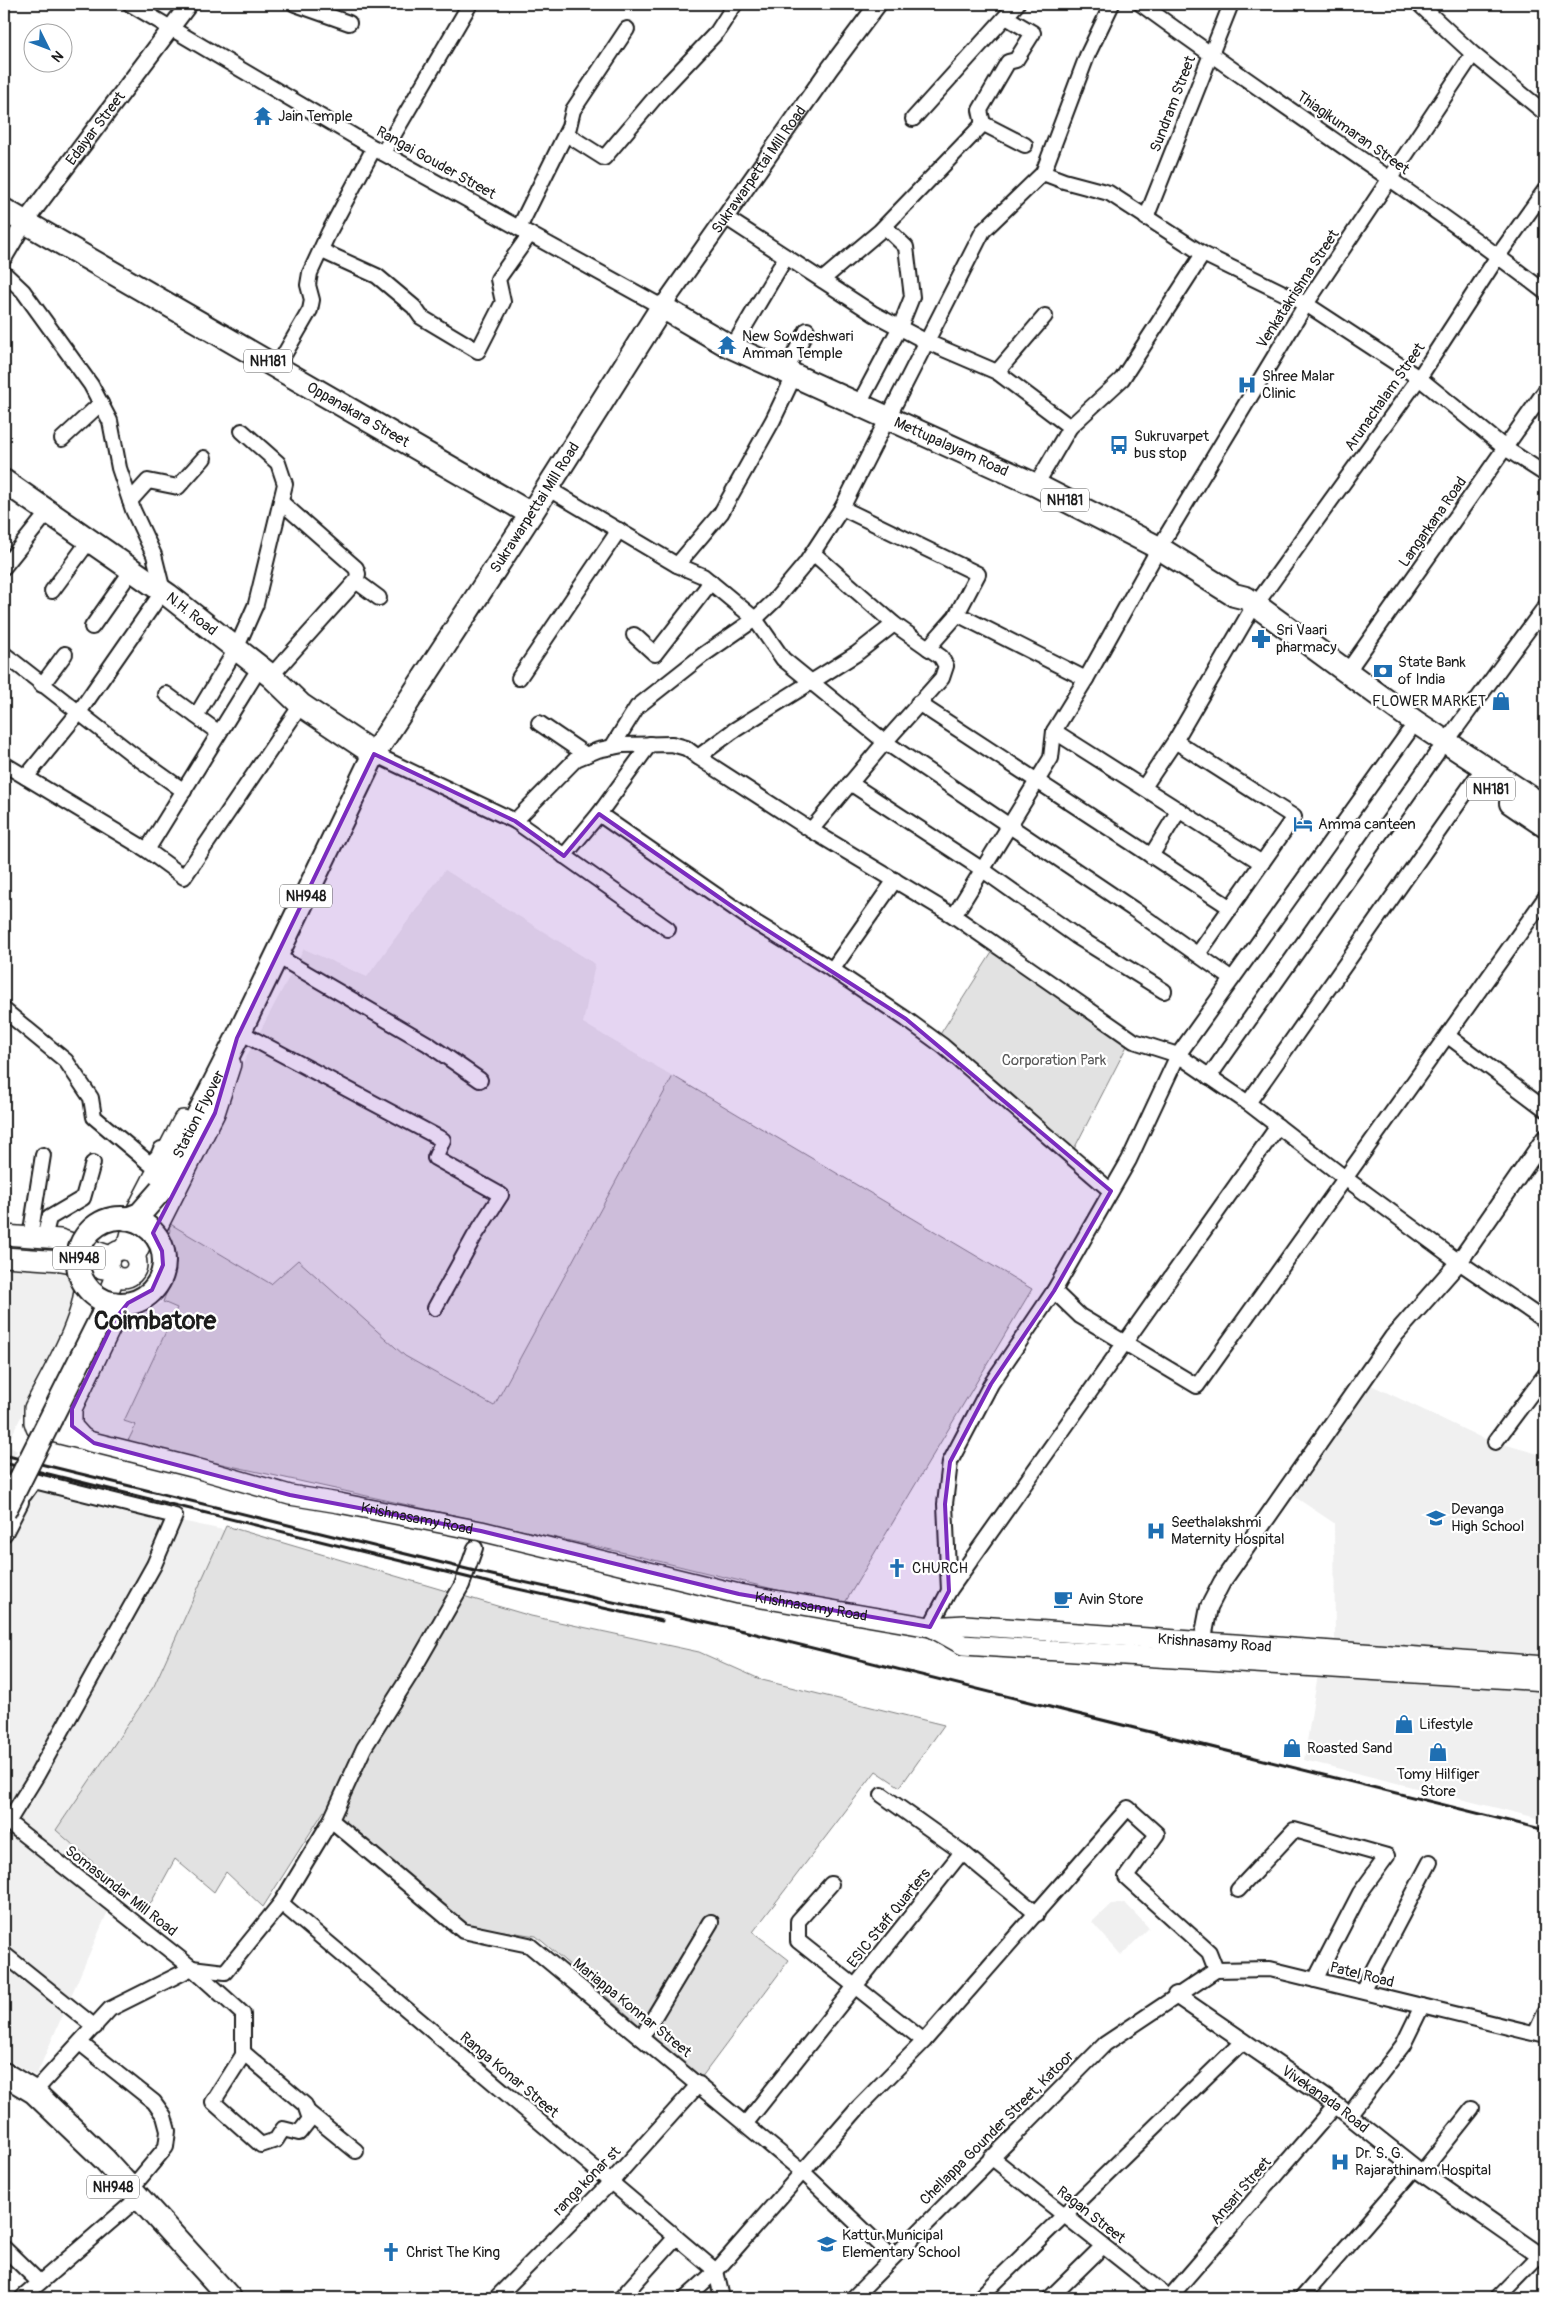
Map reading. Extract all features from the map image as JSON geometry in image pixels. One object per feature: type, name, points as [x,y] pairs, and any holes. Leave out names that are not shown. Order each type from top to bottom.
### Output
[{"type":"highway","name":"Oppanakara Street","points":[[4,210],[531,514]]},
{"type":"highway","name":"Mettupalayam Road","points":[[662,307],[732,348],[1036,485],[1159,548],[1234,595],[1246,598],[1250,613],[1408,732],[1441,747],[1545,807]]},
{"type":"highway","name":"Sukrawarpettai Mill Road","points":[[238,1035],[374,754],[531,514],[662,307]]},
{"type":"highway","name":"N.H. Road","points":[[4,481],[162,592],[265,671],[301,705],[374,754]]},
{"type":"highway","name":"Mettupalayam Road","points":[[1250,613],[1347,672],[1441,747],[1476,778],[1545,826]]},
{"type":"highway","name":"Station Flyover","points":[[147,1227],[147,1216],[161,1190],[176,1146],[238,1035]]},
{"type":"highway","name":"Station Flyover","points":[[79,1253],[83,1241],[91,1230],[102,1223],[114,1219],[127,1219],[140,1214],[161,1190]]},
{"type":"highway","points":[[4,1512],[102,1317],[104,1296],[141,1299],[152,1290],[162,1272],[162,1251],[157,1238],[147,1227],[127,1219]]},
{"type":"highway","name":"NH948","points":[[10,1491],[96,1304],[104,1296],[79,1268],[79,1253]]},
{"type":"highway","name":"NH948","points":[[4,2074],[34,2092],[104,2159],[130,2197],[213,2298]]},
{"type":"highway","name":"NH948","points":[[4,2088],[28,2102],[130,2197],[230,2298]]},
{"type":"main road","points":[[4,1258],[119,1262],[142,1242],[158,1226],[215,1113],[231,1066],[238,1035]]},
{"type":"main road","points":[[104,1296],[129,1240],[137,1209],[176,1146]]},
{"type":"main road","points":[[4,1236],[69,1240],[119,1262]]},
{"type":"main road","points":[[4,1248],[79,1253]]},
{"type":"main road","name":"Krishnasamy Road","points":[[94,1443],[82,1437],[72,1426],[72,1410],[115,1319],[104,1296],[83,1300],[70,1334],[34,1408],[34,1426],[40,1430],[192,1467],[290,1495],[481,1531],[739,1594],[930,1627],[965,1625],[1200,1651],[1545,1666]]},
{"type":"main road","points":[[1200,1651],[1545,1681]]},
{"type":"street","name":"Rangai Gouder Street","points":[[130,4],[379,150],[662,307]]},
{"type":"street","name":"Edaiyar Street","points":[[4,257],[24,223],[190,4]]},
{"type":"street","points":[[295,4],[349,23]]},
{"type":"street","points":[[277,367],[310,310],[312,300],[308,285],[310,273],[322,252],[329,232],[470,4]]},
{"type":"street","points":[[566,134],[604,158],[658,94],[717,32],[735,4]]},
{"type":"street","name":"Sukrawarpettai Mill Road","points":[[662,307],[830,68],[878,4]]},
{"type":"street","points":[[913,119],[1017,4]]},
{"type":"street","points":[[612,747],[637,707],[703,655],[754,619],[774,601],[812,553],[842,508],[983,231],[1043,173],[1087,56],[1112,4]]},
{"type":"street","name":"Thiagikumaran Street","points":[[1141,4],[1391,179],[1545,292]]},
{"type":"street","name":"Sundram Street","points":[[1146,218],[1231,4]]},
{"type":"street","points":[[1418,4],[1473,54],[1545,112]]},
{"type":"street","points":[[982,123],[980,110],[1008,62],[1016,60],[1033,33],[1006,17]]},
{"type":"street","points":[[322,252],[377,276],[414,307],[421,317],[478,351],[503,302],[498,279],[524,231],[566,134],[573,110],[627,29]]},
{"type":"street","name":"Venkatakrishna Street","points":[[1054,730],[1086,679],[1159,548],[1306,304],[1473,54]]},
{"type":"street","points":[[982,123],[1025,145]]},
{"type":"street","points":[[822,280],[884,227],[982,123]]},
{"type":"street","points":[[1043,173],[1064,181],[1109,193],[1203,254],[1306,304],[1419,378],[1505,448],[1545,474]]},
{"type":"street","name":"Arunachalam Street","points":[[1144,787],[1175,741],[1250,613],[1419,378],[1498,256],[1545,190]]},
{"type":"street","points":[[725,217],[900,328],[927,342],[997,372],[1070,427]]},
{"type":"street","points":[[859,404],[900,328],[912,297],[906,247],[884,227]]},
{"type":"street","points":[[1036,485],[1070,427],[1122,379],[1203,254]]},
{"type":"street","points":[[732,348],[786,257]]},
{"type":"street","points":[[4,273],[23,291],[91,385],[110,421],[119,468],[130,501],[154,555],[162,592],[79,712],[26,777]]},
{"type":"street","points":[[997,372],[1045,316]]},
{"type":"street","points":[[678,565],[720,513],[773,420],[807,330]]},
{"type":"street","name":"Langarkana Road","points":[[1347,672],[1545,392]]},
{"type":"street","points":[[62,439],[101,403]]},
{"type":"street","points":[[196,716],[236,649],[256,604],[285,484],[278,462],[242,431]]},
{"type":"street","points":[[130,501],[148,481],[178,487],[204,458]]},
{"type":"street","points":[[547,488],[678,565],[703,576],[754,619],[783,659],[810,683],[885,742],[1232,979]]},
{"type":"street","points":[[147,850],[219,733],[265,671],[356,581],[358,574],[356,568],[281,502]]},
{"type":"street","points":[[842,508],[978,574],[958,614],[928,648]]},
{"type":"street","points":[[4,566],[48,512]]},
{"type":"street","points":[[519,678],[619,530]]},
{"type":"street","points":[[52,591],[89,541]]},
{"type":"street","points":[[811,830],[918,703],[942,678],[946,666],[941,657],[894,624],[812,553]]},
{"type":"street","points":[[92,627],[132,570]]},
{"type":"street","points":[[356,581],[379,598]]},
{"type":"street","points":[[634,635],[655,654],[711,582]]},
{"type":"street","points":[[1209,1076],[1441,747],[1545,607]]},
{"type":"street","points":[[958,614],[1086,679]]},
{"type":"street","points":[[698,758],[733,731],[856,654],[894,624]]},
{"type":"street","points":[[4,654],[132,754],[184,791]]},
{"type":"street","points":[[42,685],[65,654]]},
{"type":"street","points":[[166,694],[219,733]]},
{"type":"street","points":[[918,703],[1231,908]]},
{"type":"street","points":[[4,764],[147,850],[184,877],[301,705]]},
{"type":"street","points":[[538,723],[586,755]]},
{"type":"street","points":[[954,916],[1051,758],[1054,730],[1262,863]]},
{"type":"street","points":[[949,1590],[945,1504],[950,1462],[991,1384],[1054,1291],[1129,1160],[1178,1055],[1408,732]]},
{"type":"street","points":[[1175,741],[1294,817],[1198,954]]},
{"type":"street","points":[[564,856],[599,814],[650,744]]},
{"type":"street","points":[[515,821],[576,759],[612,747],[672,744],[686,748],[698,758],[811,830],[954,916],[1134,1041],[1178,1055],[1248,1103],[1345,1178],[1459,1262],[1545,1321]]},
{"type":"street","points":[[374,754],[515,821],[668,930]]},
{"type":"street","points":[[1248,1103],[1476,778]]},
{"type":"street","points":[[850,783],[983,870],[1076,936],[1164,991]]},
{"type":"street","points":[[1151,856],[1179,810]]},
{"type":"street","points":[[599,814],[756,923],[832,970],[943,1046],[1111,1191]]},
{"type":"street","points":[[832,970],[895,880]]},
{"type":"street","points":[[1054,1291],[1080,1316],[1197,1386],[1545,898]]},
{"type":"street","points":[[277,956],[428,1044],[480,1080]]},
{"type":"street","points":[[4,1010],[66,1061],[91,1098],[94,1117],[150,1164],[158,1156],[165,1137],[170,1133],[176,1146]]},
{"type":"street","points":[[238,1035],[443,1140],[436,1158],[501,1195],[474,1237],[435,1308]]},
{"type":"street","points":[[1448,1036],[1545,1109]]},
{"type":"street","points":[[930,1627],[949,1590],[1278,1126]]},
{"type":"street","points":[[1200,1651],[1209,1608],[1222,1582],[1393,1338],[1459,1262],[1545,1138]]},
{"type":"street","points":[[37,1237],[43,1155]]},
{"type":"street","points":[[37,1237],[49,1218],[83,1198],[93,1163]]},
{"type":"street","points":[[1495,1442],[1545,1375]]},
{"type":"street","points":[[4,1533],[10,1491],[34,1481],[175,1516],[154,1565],[6,1821]]},
{"type":"street","points":[[34,2092],[110,2009],[192,1968],[225,1972],[281,1903],[331,1820],[364,1748],[412,1672],[462,1585],[475,1548]]},
{"type":"street","points":[[882,1795],[962,1852],[1037,1914]]},
{"type":"street","points":[[686,2298],[716,2271],[860,2107],[924,2041],[1128,1808],[1157,1834],[1126,1878],[1209,1952],[1216,1970],[1176,1995]]},
{"type":"street","name":"Mariappa Konnar Street","points":[[331,1820],[463,1931],[529,1945],[746,2123],[804,2173],[892,2257]]},
{"type":"street","name":"Somasundar Mill Road","points":[[6,1821],[192,1968],[243,2014],[244,2052]]},
{"type":"street","points":[[1238,1890],[1294,1830],[1387,1856],[1360,1894],[1315,1980]]},
{"type":"street","name":"ESIC Staff Quarters","points":[[831,1884],[798,1921],[798,1941],[856,1986],[962,1852]]},
{"type":"street","points":[[1362,1992],[1430,1862]]},
{"type":"street","name":"Ranga Konar Street","points":[[281,1903],[716,2271]]},
{"type":"street","points":[[642,2037],[711,1922]]},
{"type":"street","points":[[4,1954],[95,2027]]},
{"type":"street","name":"Patel Road","points":[[1216,1970],[1270,1969],[1540,2034]]},
{"type":"street","points":[[746,2123],[856,1986],[924,2041]]},
{"type":"street","name":"Vivekanada Road","points":[[1176,1995],[1343,2110],[1418,2170],[1543,2254]]},
{"type":"street","name":"Chellappa Gounder Street, Katoor","points":[[853,2298],[1105,2044],[1176,1995]]},
{"type":"street","name":"Ansari Street","points":[[1165,2297],[1403,2045],[1422,2006]]},
{"type":"street","points":[[1540,2034],[1545,2012]]},
{"type":"street","points":[[979,2298],[1243,2041]]},
{"type":"street","points":[[22,2298],[130,2197],[166,2147],[168,2130],[164,2116],[154,2102],[80,2043]]},
{"type":"street","points":[[244,2052],[305,2105],[308,2112],[310,2119],[299,2133],[283,2129],[276,2140],[261,2145],[213,2102],[244,2052]]},
{"type":"street","name":"ranga konar st","points":[[496,2298],[611,2182],[699,2084]]},
{"type":"street","points":[[1302,2298],[1472,2109]]},
{"type":"street","points":[[308,2112],[356,2151]]},
{"type":"street","name":"Ragan Street","points":[[992,2157],[1165,2297]]},
{"type":"street","points":[[621,2298],[676,2237]]},
{"type":"street","points":[[1050,2298],[1103,2246]]},
{"type":"street","points":[[4,2248],[39,2282]]},
{"type":"street","points":[[1498,2298],[1543,2254]]},
{"type":"street","points":[[716,2271],[722,2298]]},
{"type":"highlighted area","points":[[374,754],[515,821],[564,856],[599,814],[756,923],[906,1019],[1111,1191],[1054,1291],[991,1384],[950,1462],[945,1504],[949,1591],[930,1627],[739,1594],[481,1531],[290,1495],[94,1443],[72,1426],[72,1409],[115,1319],[128,1303],[152,1290],[163,1265],[162,1251],[153,1233],[215,1113],[237,1038]]},
{"type":"shaded area","points":[[445,870],[595,964],[583,1023],[1032,1289],[843,1606],[625,1553],[84,1434],[77,1419],[119,1322],[127,1317],[137,1317],[163,1302],[175,1264],[167,1237],[170,1230],[167,1222],[222,1111],[240,1069],[304,949],[367,977]]},
{"type":"shaded area","points":[[4,1262],[69,1266],[81,1296],[7,1445],[17,1451],[6,1466],[4,1466]]},
{"type":"shaded area","name":"Devanga High School","points":[[1369,1384],[1482,1438],[1545,1456],[1545,1497],[1539,1508],[1545,1513],[1545,1657],[1335,1643],[1334,1523],[1295,1497]]},
{"type":"shaded area","points":[[4,1483],[270,1540],[36,2076],[4,2058]]},
{"type":"shaded area","points":[[1318,1674],[1545,1687],[1545,1820],[1304,1760]]},
{"type":"shaded area","points":[[1125,1903],[1149,1928],[1121,1955],[1092,1922],[1111,1904]]},
{"type":"green space","name":"Corporation Park","points":[[993,951],[1129,1042],[1073,1151],[939,1036]]},
{"type":"green space","points":[[673,1076],[1032,1289],[843,1606],[625,1553],[127,1443],[136,1425],[124,1421],[177,1308],[163,1302],[174,1267],[169,1238],[170,1230],[167,1222],[271,1284],[298,1260],[405,1356],[494,1406]]},
{"type":"green space","points":[[226,1526],[531,1616],[699,1652],[762,1680],[944,1725],[900,1787],[876,1771],[753,1932],[789,1960],[701,2078],[536,1936],[470,1926],[324,1811],[263,1907],[226,1872],[214,1892],[175,1859],[147,1910],[56,1830],[154,1686]]},
{"type":"railway","points":[[4,1455],[483,1573],[748,1632],[1545,1830]]},
{"type":"railway","points":[[4,1463],[482,1581],[662,1621]]},
{"type":"place","name":"Jain Temple","points":[[263,116]]},
{"type":"place","name":"New Sowdeshwari Amman Temple","points":[[727,345]]},
{"type":"place","name":"Shree Malar Clinic","points":[[1247,385]]},
{"type":"place","name":"Sukruvarpet bus stop","points":[[1119,445]]},
{"type":"place","name":"Sri Vaari pharmacy","points":[[1261,639]]},
{"type":"place","name":"State Bank of India","points":[[1383,671]]},
{"type":"place","name":"FLOWER MARKET","points":[[1501,701]]},
{"type":"place","name":"Amma canteen","points":[[1303,824]]},
{"type":"place","name":"Devanga High School","points":[[1436,1518]]},
{"type":"place","name":"Seethalakshmi Maternity Hospital","points":[[1156,1531]]},
{"type":"place","name":"CHURCH","points":[[897,1568]]},
{"type":"place","name":"Avin Store","points":[[1063,1599]]},
{"type":"place","name":"Lifestyle","points":[[1404,1724]]},
{"type":"place","name":"Roasted Sand","points":[[1292,1748]]},
{"type":"place","name":"Tomy Hilfiger Store","points":[[1438,1752]]},
{"type":"place","name":"Dr. S. G. Rajarathinam Hospital","points":[[1340,2162]]},
{"type":"place","name":"Kattur Municipal Elementary School","points":[[827,2244]]},
{"type":"place","name":"Christ The King","points":[[391,2252]]},
{"type":"district","name":"Coimbatore","points":[[155,1321]]}]
